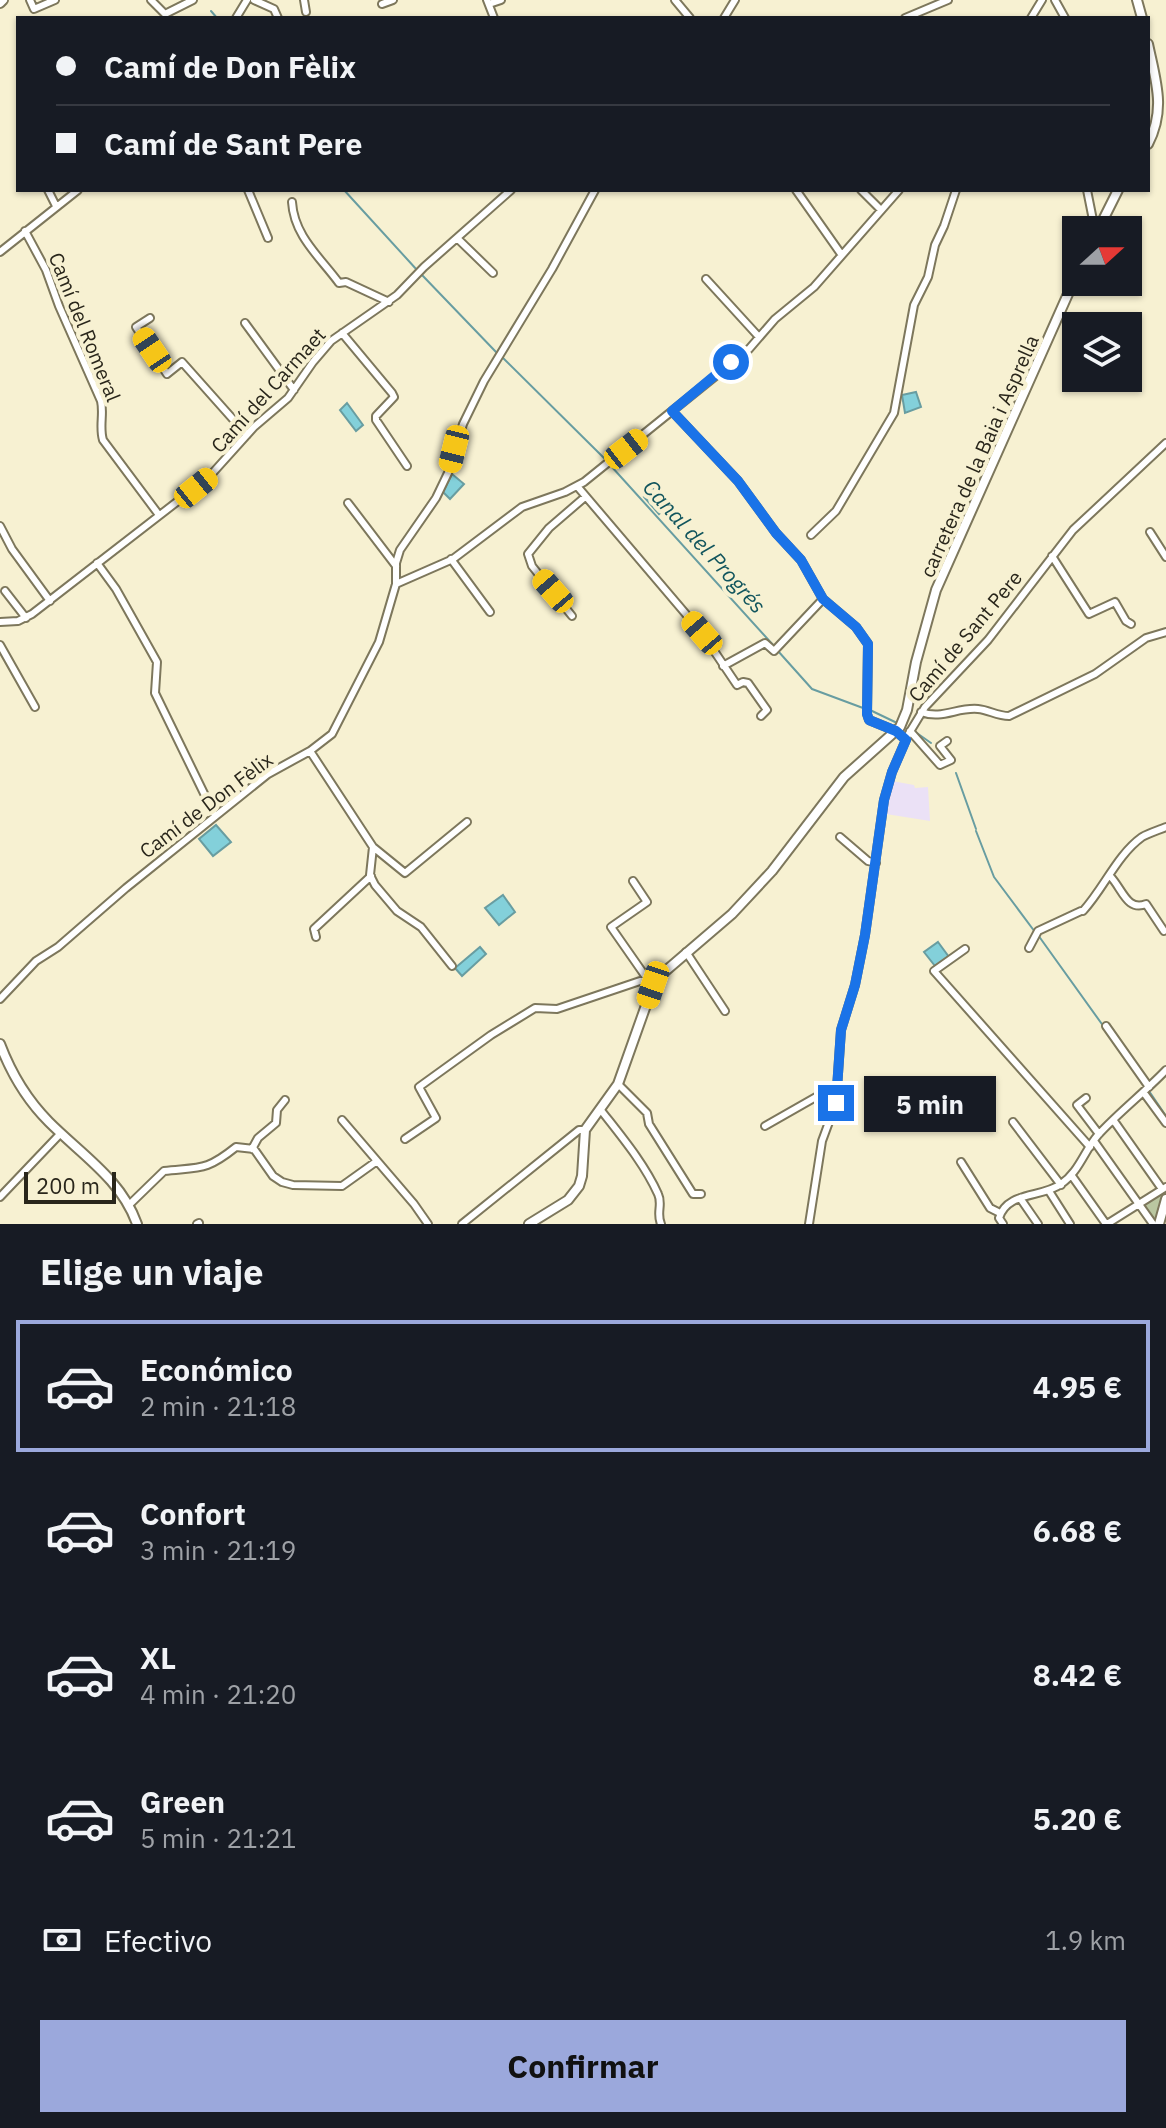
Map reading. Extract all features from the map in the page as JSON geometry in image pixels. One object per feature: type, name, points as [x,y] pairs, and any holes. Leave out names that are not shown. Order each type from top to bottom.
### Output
[{"type":"main road","points":[[1150,53],[1162,106],[1159,126],[1150,141]]},
{"type":"main road","points":[[1104,216],[1117,192]]},
{"type":"main road","name":"carretera de la Baia i Asprella","points":[[585,1130],[618,1084],[651,980],[732,914],[765,880],[844,777],[896,731],[907,710],[916,662],[942,573],[1068,296]]},
{"type":"main road","points":[[0,1044],[27,1097],[119,1188],[137,1224]]},
{"type":"main road","points":[[529,1224],[568,1200],[579,1186],[585,1130]]},
{"type":"main road","points":[[1160,1221],[1166,1199]]},
{"type":"street","points":[[30,0],[34,9],[55,0]]},
{"type":"street","points":[[151,0],[163,14],[193,0]]},
{"type":"street","points":[[254,0],[274,9],[277,16]]},
{"type":"street","points":[[304,0],[306,12]]},
{"type":"street","points":[[382,4],[393,0]]},
{"type":"street","points":[[488,2],[501,0]]},
{"type":"street","points":[[675,0],[688,16]]},
{"type":"street","points":[[910,16],[948,0]]},
{"type":"street","points":[[49,192],[56,206]]},
{"type":"street","points":[[0,252],[75,192]]},
{"type":"street","points":[[249,192],[268,238]]},
{"type":"street","name":"Camí del Carmaet","points":[[0,622],[26,618],[209,477],[294,390],[313,362],[342,333],[389,302],[509,192]]},
{"type":"street","points":[[396,566],[400,550],[436,498],[448,473],[463,424],[484,381],[552,269],[594,192]]},
{"type":"street","points":[[797,192],[841,254]]},
{"type":"street","points":[[863,192],[881,210]]},
{"type":"street","points":[[396,584],[451,559],[522,507],[577,486],[749,349],[775,319],[814,287],[897,192]]},
{"type":"street","points":[[811,535],[836,511],[894,413],[914,305],[928,277],[935,245],[955,192]]},
{"type":"street","points":[[1087,192],[1093,216]]},
{"type":"street","points":[[292,202],[292,214],[307,244],[339,283],[353,284],[389,302]]},
{"type":"street","name":"Camí del Romeral","points":[[25,231],[46,270],[101,401],[103,440],[159,515]]},
{"type":"street","points":[[457,238],[493,273]]},
{"type":"street","points":[[706,279],[759,337]]},
{"type":"street","points":[[150,318],[136,327],[167,374],[182,362],[247,435]]},
{"type":"street","points":[[245,323],[294,390]]},
{"type":"street","points":[[342,333],[394,397],[376,416],[376,420],[407,466]]},
{"type":"street","points":[[672,411],[738,481],[776,533],[801,560],[823,599],[856,627],[868,644],[869,720],[896,731],[906,740]]},
{"type":"street","name":"Camí de Sant Pere","points":[[810,1220],[822,1141],[836,1103],[841,1030],[855,985],[887,784],[910,731],[921,712],[988,640],[1085,517],[1166,443]]},
{"type":"street","points":[[577,486],[702,633],[737,685],[748,683],[767,710],[761,716]]},
{"type":"street","points":[[572,616],[532,566],[528,554],[549,528],[585,497]]},
{"type":"street","points":[[348,503],[396,566]]},
{"type":"street","points":[[0,526],[12,549],[50,601]]},
{"type":"street","points":[[1150,532],[1166,557]]},
{"type":"street","points":[[1052,556],[1089,614],[1115,602],[1131,624]]},
{"type":"street","points":[[451,559],[490,612]]},
{"type":"street","points":[[97,563],[116,589],[157,662],[155,693],[215,816]]},
{"type":"street","name":"Camí de Don Fèlix","points":[[0,999],[36,961],[58,947],[215,816],[268,774],[310,751],[332,734],[379,642],[396,584],[396,566]]},
{"type":"street","points":[[5,591],[26,618]]},
{"type":"street","points":[[723,666],[765,643],[774,651],[823,599]]},
{"type":"street","points":[[921,712],[944,716],[976,709],[1009,716],[1095,674],[1146,638],[1166,632]]},
{"type":"street","points":[[0,645],[35,707]]},
{"type":"street","points":[[910,731],[940,765],[951,760],[940,746],[947,741]]},
{"type":"street","points":[[310,751],[373,847],[405,873],[467,822]]},
{"type":"street","points":[[1029,948],[1038,931],[1082,911],[1110,876],[1119,859],[1142,837],[1166,827]]},
{"type":"street","points":[[840,837],[868,861],[876,863]]},
{"type":"street","points":[[373,847],[371,876],[380,893],[397,911],[421,927],[452,966]]},
{"type":"street","points":[[316,937],[314,929],[371,876]]},
{"type":"street","points":[[1110,876],[1130,904],[1139,907],[1146,904],[1164,931]]},
{"type":"street","points":[[405,1139],[436,1118],[419,1087],[491,1035],[535,1008],[557,1009],[651,980],[611,927],[647,902],[633,881]]},
{"type":"street","points":[[965,949],[934,971],[1092,1144],[1151,1221],[1160,1221]]},
{"type":"street","points":[[686,952],[725,1011]]},
{"type":"street","points":[[1106,1026],[1166,1123]]},
{"type":"street","points":[[992,1224],[1020,1198],[1049,1191],[1072,1176],[1099,1134],[1166,1070]]},
{"type":"street","points":[[618,1084],[647,1113],[649,1124],[693,1194],[701,1194]]},
{"type":"street","points":[[765,1126],[837,1085]]},
{"type":"street","points":[[1086,1098],[1077,1105],[1099,1134]]},
{"type":"street","points":[[1135,1102],[1145,1099],[1152,1102]]},
{"type":"street","points":[[252,1149],[258,1138],[276,1123],[277,1110],[285,1100]]},
{"type":"street","points":[[600,1109],[628,1145],[658,1193],[661,1224]]},
{"type":"street","points":[[342,1120],[428,1224]]},
{"type":"street","points":[[1072,1176],[1107,1224],[1164,1188],[1114,1121]]},
{"type":"street","points":[[1013,1122],[1061,1185]]},
{"type":"street","points":[[462,1224],[579,1130],[585,1130]]},
{"type":"street","points":[[0,1197],[61,1133]]},
{"type":"street","points":[[129,1205],[164,1171],[204,1168],[236,1147],[252,1149],[273,1176],[293,1185],[342,1186],[377,1161]]},
{"type":"street","points":[[961,1162],[990,1208],[1000,1218]]},
{"type":"street","points":[[1049,1191],[1070,1224]]},
{"type":"street","points":[[1020,1198],[1038,1224]]},
{"type":"street","points":[[810,1220],[817,1224]]},
{"type":"shaded area","points":[[892,781],[914,785],[915,788],[928,787],[930,821],[886,814]]},
{"type":"green space","points":[[1166,1190],[1158,1218],[1151,1218],[1143,1204]]},
{"type":"water","points":[[916,392],[921,407],[905,413],[902,395]]},
{"type":"water","points":[[347,403],[363,425],[356,431],[340,410]]},
{"type":"water","points":[[452,474],[464,484],[450,499],[443,492]]},
{"type":"water","points":[[654,489],[668,506],[659,514],[644,497]]},
{"type":"water","points":[[216,825],[231,842],[213,856],[199,839]]},
{"type":"water","points":[[503,895],[515,912],[499,925],[485,908]]},
{"type":"water","points":[[938,942],[949,957],[935,966],[924,952]]},
{"type":"water","points":[[480,947],[486,954],[462,976],[455,968]]},
{"type":"waterway","name":"Canal del Progrés","points":[[211,11],[215,16]]},
{"type":"waterway","name":"Canal del Progrés","points":[[346,192],[417,270]]},
{"type":"waterway","name":"Canal del Progrés","points":[[422,275],[496,352]]},
{"type":"waterway","name":"Canal del Progrés","points":[[501,356],[607,461]]},
{"type":"waterway","name":"Canal del Progrés","points":[[611,466],[774,646]]},
{"type":"waterway","name":"Canal del Progrés","points":[[778,651],[812,689],[863,708]]},
{"type":"waterway","name":"Canal del Progrés","points":[[870,710],[895,722]]},
{"type":"waterway","name":"Canal del Progrés","points":[[914,731],[931,743]]},
{"type":"waterway","name":"Canal del Progrés","points":[[956,773],[976,829]]},
{"type":"waterway","name":"Canal del Progrés","points":[[976,831],[994,877],[1035,932]]},
{"type":"waterway","name":"Canal del Progrés","points":[[1038,935],[1104,1027]]},
{"type":"waterway","points":[[1149,1091],[1166,1116]]},
{"type":"route","points":[[731,362],[672,411],[738,481],[776,533],[801,560],[823,599],[856,627],[868,644],[869,720],[896,731],[906,740],[887,784],[865,935],[855,985],[841,1030],[836,1103]]}]
